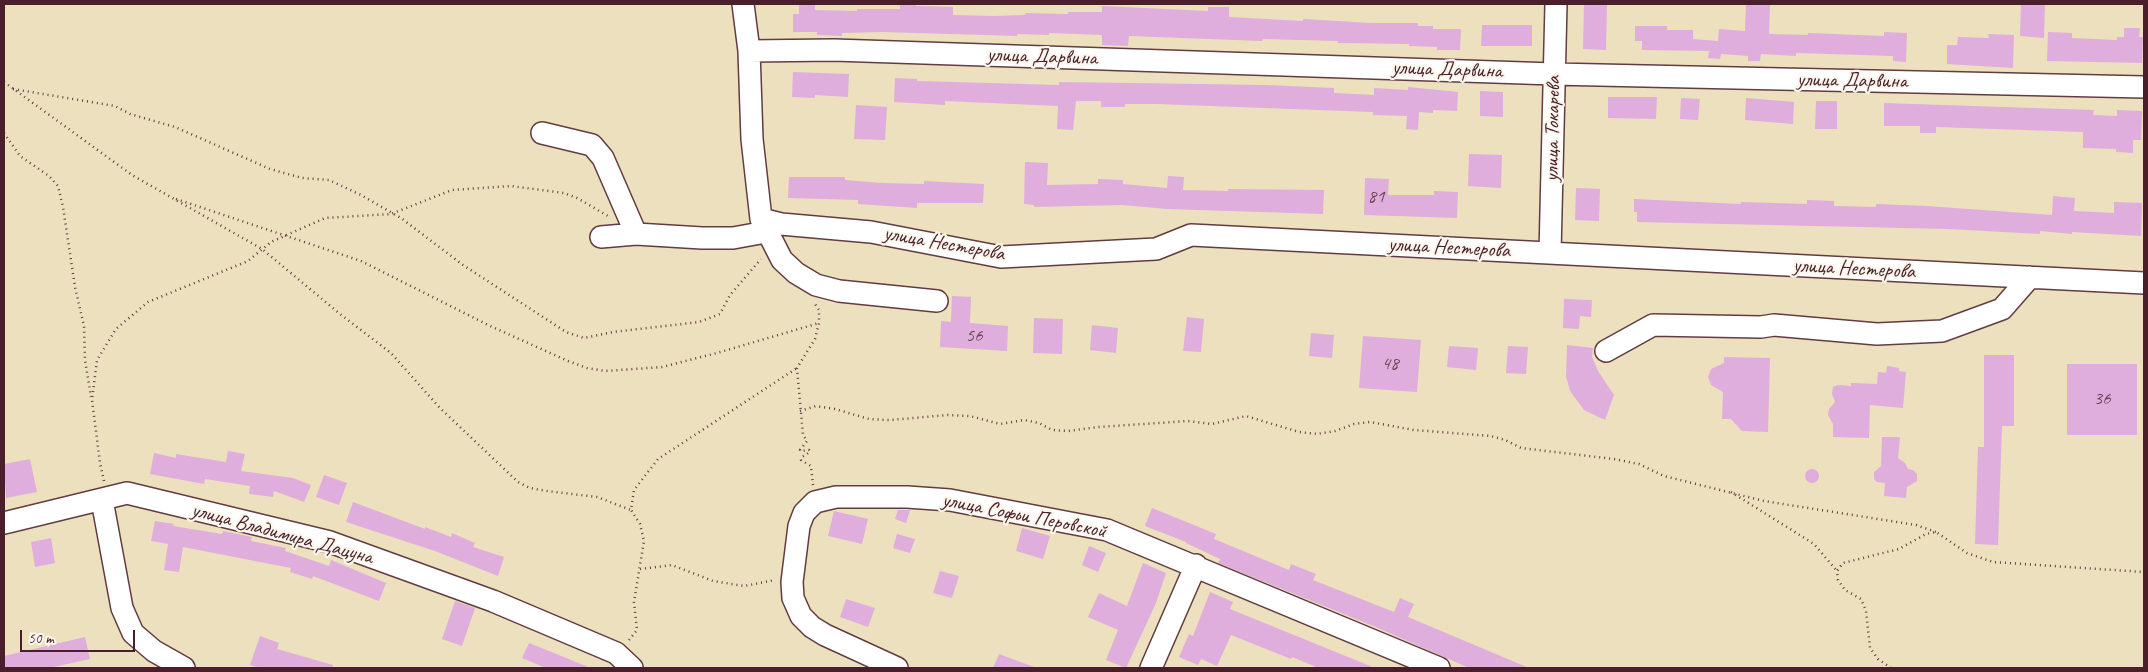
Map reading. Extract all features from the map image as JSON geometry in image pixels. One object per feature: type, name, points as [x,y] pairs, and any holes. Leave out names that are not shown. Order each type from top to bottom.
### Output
[{"type":"street","points":[[743,4],[749,51],[752,139],[766,231],[782,260],[796,273],[816,285],[839,291],[937,301]]},
{"type":"street","name":"улица Токарева","points":[[1550,253],[1556,4]]},
{"type":"street","name":"улица Дарвина","points":[[749,51],[844,50],[1554,74],[2144,87]]},
{"type":"street","points":[[542,133],[592,145],[603,158],[636,234]]},
{"type":"street","name":"улица Нестерова","points":[[766,231],[781,224],[871,232],[1001,257],[1156,249],[1191,234],[2144,284]]},
{"type":"street","points":[[601,237],[636,234],[733,238],[766,231]]},
{"type":"street","points":[[1606,351],[1654,325],[1761,327],[1774,325],[1877,334],[1942,331],[2002,309],[2030,277]]},
{"type":"street","name":"улица Владимира Дацуна","points":[[4,522],[127,493],[330,542],[493,601],[616,653],[632,668]]},
{"type":"street","name":"улица Софьи Перовской","points":[[816,502],[845,497],[907,496],[950,500],[1107,530],[1439,668]]},
{"type":"street","points":[[102,500],[122,608],[134,633],[154,651],[184,668]]},
{"type":"street","points":[[816,502],[804,513],[799,526],[792,582],[793,598],[801,616],[812,627],[896,668]]},
{"type":"street","points":[[1151,668],[1196,566]]},
{"type":"path","points":[[4,82],[132,175],[262,249],[340,314],[391,353],[439,407],[518,482],[530,488],[547,492],[597,497],[631,510],[640,524],[644,541],[634,602],[636,630],[635,634],[616,653]]},
{"type":"path","points":[[13,89],[115,106],[130,114],[175,127],[270,168],[302,178],[329,180],[361,195],[401,218],[463,265],[566,332],[584,338],[613,332],[699,322],[720,314],[730,295],[757,265],[766,231]]},
{"type":"path","points":[[4,133],[20,156],[49,176],[58,186],[75,287],[84,326],[85,360],[100,463],[105,480],[102,500]]},
{"type":"path","points":[[4,140],[8,141]]},
{"type":"path","points":[[92,400],[97,360],[116,329],[148,302],[248,260],[284,235],[325,218],[392,214],[452,190],[512,186],[570,194],[636,234]]},
{"type":"path","points":[[170,197],[361,261],[488,325],[568,361],[606,371],[662,367],[819,323]]},
{"type":"path","points":[[631,510],[634,490],[658,459],[797,368],[815,339],[819,323],[819,310],[814,302]]},
{"type":"path","points":[[797,368],[803,435],[807,441],[800,450],[809,450],[810,452],[802,456],[801,460],[810,466],[816,502]]},
{"type":"path","points":[[800,411],[816,406],[835,408],[869,419],[890,420],[948,415],[970,416],[1000,424],[1024,420],[1039,423],[1052,430],[1068,431],[1188,421],[1212,424],[1246,416],[1299,432],[1317,434],[1335,431],[1354,424],[1370,422],[1414,430],[1491,436],[1505,440],[1520,448],[1614,459],[1639,464],[1664,476],[1728,490],[1764,501],[1916,525],[1936,532],[1967,553],[1993,562],[2144,572]]},
{"type":"path","points":[[1728,490],[1814,544],[1837,571],[1838,580],[1845,590],[1861,598],[1866,612],[1870,648],[1878,659],[1891,668]]},
{"type":"path","points":[[1837,571],[1843,563],[1900,549],[1926,534],[1936,532]]},
{"type":"path","points":[[640,568],[672,565],[713,581],[744,586],[773,580],[792,582]]},
{"type":"building","points":[[799,4],[815,4],[815,10],[857,11],[857,9],[900,9],[900,4],[916,4],[916,6],[953,7],[953,15],[994,16],[1025,15],[1026,13],[1068,14],[1068,12],[1102,12],[1102,6],[1208,11],[1208,7],[1229,7],[1229,17],[1303,21],[1303,19],[1371,23],[1418,23],[1418,26],[1433,26],[1433,29],[1461,29],[1460,50],[1437,50],[1437,47],[1409,46],[1409,44],[1129,36],[1128,46],[1102,45],[1102,35],[1049,33],[1049,35],[1017,34],[1017,36],[883,32],[842,33],[842,36],[817,35],[817,32],[793,32],[793,14],[799,14]]},
{"type":"building","points":[[1584,4],[1607,4],[1606,50],[1583,49]]},
{"type":"building","points":[[1746,4],[1770,4],[1769,34],[1808,35],[1808,33],[1884,36],[1884,32],[1907,33],[1906,62],[1893,61],[1893,56],[1796,53],[1796,56],[1761,54],[1760,61],[1748,61],[1748,56],[1721,54],[1720,59],[1708,58],[1709,51],[1642,50],[1642,41],[1635,41],[1635,26],[1667,26],[1667,30],[1693,30],[1693,39],[1718,41],[1719,29],[1745,31]]},
{"type":"building","points":[[2021,4],[2045,4],[2044,38],[2020,36]]},
{"type":"building","points":[[1482,25],[1532,25],[1532,46],[1481,46]]},
{"type":"building","points":[[2124,28],[2140,28],[2139,37],[2143,37],[2142,63],[2047,61],[2048,32],[2072,33],[2072,38],[2117,40],[2117,37],[2124,37]]},
{"type":"building","points":[[1988,34],[2014,35],[2013,68],[1947,64],[1947,45],[1957,45],[1958,37],[1989,38]]},
{"type":"building","points":[[793,72],[849,74],[848,97],[815,95],[815,98],[792,97]]},
{"type":"building","points":[[895,78],[917,79],[917,81],[1059,85],[1059,82],[1267,85],[1334,88],[1334,93],[1374,95],[1374,88],[1408,90],[1408,87],[1458,92],[1457,111],[1433,110],[1433,113],[1419,112],[1418,130],[1406,129],[1407,116],[1373,115],[1373,112],[1156,104],[1125,104],[1125,107],[1101,107],[1101,101],[1076,101],[1073,130],[1057,129],[1058,106],[945,101],[945,105],[894,102]]},
{"type":"building","points":[[1480,91],[1503,92],[1503,117],[1480,116]]},
{"type":"building","points":[[1608,97],[1657,97],[1656,119],[1608,118]]},
{"type":"building","points":[[1681,98],[1700,99],[1698,120],[1680,119]]},
{"type":"building","points":[[1746,98],[1794,102],[1793,124],[1745,120]]},
{"type":"building","points":[[1816,101],[1837,101],[1837,129],[1815,129]]},
{"type":"building","points":[[1884,103],[2094,110],[2093,115],[2117,116],[2117,110],[2142,111],[2141,140],[2133,140],[2133,153],[2116,152],[2116,149],[2083,148],[2083,132],[1936,127],[1936,133],[1920,133],[1920,126],[1884,126]]},
{"type":"building","points":[[856,105],[887,107],[885,140],[854,139]]},
{"type":"building","points":[[1469,154],[1502,155],[1501,188],[1468,186]]},
{"type":"building","points":[[1025,162],[1048,163],[1047,185],[1098,184],[1098,179],[1123,180],[1123,184],[1167,188],[1168,176],[1184,177],[1183,190],[1324,190],[1323,214],[1167,209],[1122,205],[1034,207],[1034,205],[1024,204]]},
{"type":"building","points":[[789,177],[845,177],[845,180],[882,183],[924,184],[924,181],[984,184],[983,203],[917,203],[917,208],[858,204],[858,200],[788,198]]},
{"type":"building","points":[[1365,178],[1389,179],[1388,195],[1434,195],[1434,191],[1458,192],[1457,218],[1364,215]]},
{"type":"building","points":[[1576,188],[1600,189],[1599,221],[1575,220]]},
{"type":"building","points":[[2053,196],[2075,198],[2074,211],[2114,213],[2114,202],[2142,203],[2141,236],[2040,231],[2040,234],[1948,229],[1637,222],[1637,212],[1634,212],[1634,199],[1741,204],[1741,202],[1807,204],[1807,200],[1834,201],[1834,206],[1876,207],[1876,204],[1927,206],[2052,215]]},
{"type":"building","points":[[952,296],[971,297],[970,323],[1008,326],[1007,351],[940,347],[941,321],[951,322]]},
{"type":"building","points":[[1564,299],[1592,300],[1591,317],[1580,316],[1579,329],[1563,328]]},
{"type":"building","points":[[1187,317],[1204,319],[1201,352],[1183,351]]},
{"type":"building","points":[[1034,318],[1063,319],[1062,354],[1033,353]]},
{"type":"building","points":[[1092,325],[1118,328],[1116,353],[1090,350]]},
{"type":"building","points":[[1311,333],[1334,335],[1332,358],[1309,356]]},
{"type":"building","points":[[1363,336],[1421,340],[1417,392],[1359,388]]},
{"type":"building","points":[[1567,345],[1593,348],[1592,357],[1598,371],[1614,395],[1605,420],[1584,410],[1570,391],[1566,376]]},
{"type":"building","points":[[1449,346],[1478,348],[1476,370],[1447,367]]},
{"type":"building","points":[[1508,346],[1528,347],[1526,374],[1506,373]]},
{"type":"building","points":[[1984,355],[2014,355],[2014,426],[2002,426],[1998,545],[1975,544],[1978,447],[1984,447]]},
{"type":"building","points":[[1724,357],[1770,358],[1768,432],[1742,431],[1731,419],[1722,419],[1723,392],[1711,385],[1708,377],[1711,369],[1724,363]]},
{"type":"building","points":[[2067,364],[2137,364],[2137,435],[2067,435]]},
{"type":"building","points":[[1887,366],[1899,368],[1899,371],[1906,372],[1903,408],[1870,405],[1869,438],[1833,437],[1833,424],[1828,415],[1829,409],[1835,402],[1832,394],[1833,387],[1838,385],[1851,386],[1851,383],[1877,384],[1878,372],[1886,373]]},
{"type":"building","points":[[1882,437],[1900,437],[1898,458],[1905,463],[1908,469],[1913,470],[1917,474],[1917,481],[1907,487],[1906,498],[1884,496],[1885,483],[1877,482],[1874,479],[1874,472],[1881,466]]},
{"type":"building","points":[[228,451],[245,454],[241,471],[293,478],[311,485],[304,502],[274,491],[273,497],[249,494],[250,486],[205,479],[204,484],[150,474],[154,453],[176,458],[176,454],[226,462]]},
{"type":"building","points":[[30,459],[37,492],[6,498],[4,464]]},
{"type":"building","points":[[1812,469],[1817,471],[1819,476],[1817,481],[1812,483],[1807,481],[1805,476],[1807,471]]},
{"type":"building","points":[[324,475],[347,483],[339,505],[316,497]]},
{"type":"building","points":[[353,502],[425,529],[425,527],[451,537],[452,533],[475,543],[473,547],[504,557],[498,576],[435,551],[346,522]]},
{"type":"building","points":[[1152,508],[1216,534],[1214,539],[1289,570],[1291,564],[1316,574],[1313,580],[1394,612],[1400,598],[1414,604],[1408,617],[1529,668],[1469,668],[1378,628],[1218,563],[1220,559],[1186,542],[1145,526]]},
{"type":"building","points":[[898,510],[910,510],[906,523],[895,519]]},
{"type":"building","points":[[834,511],[868,519],[862,544],[828,536]]},
{"type":"building","points":[[155,521],[174,524],[173,526],[222,534],[223,531],[252,537],[251,541],[286,548],[285,551],[329,566],[331,560],[386,583],[379,601],[313,576],[312,579],[290,572],[291,568],[183,547],[179,572],[164,570],[168,544],[151,541]]},
{"type":"building","points":[[1022,528],[1050,536],[1043,559],[1016,551]]},
{"type":"building","points":[[897,534],[915,539],[910,553],[893,548]]},
{"type":"building","points":[[51,538],[55,563],[35,567],[31,542]]},
{"type":"building","points":[[1089,546],[1106,553],[1098,572],[1082,565]]},
{"type":"building","points":[[1143,563],[1166,573],[1156,603],[1126,668],[1106,660],[1118,630],[1088,617],[1099,593],[1127,606]]},
{"type":"building","points":[[940,571],[959,576],[952,598],[933,593]]},
{"type":"building","points":[[1210,592],[1233,602],[1230,609],[1375,668],[1319,668],[1231,635],[1217,666],[1201,659],[1198,665],[1179,657],[1189,634],[1193,636]]},
{"type":"building","points":[[846,599],[875,608],[868,627],[840,617]]},
{"type":"building","points":[[455,601],[475,608],[462,646],[442,639]]},
{"type":"building","points":[[260,636],[279,643],[277,649],[333,665],[332,668],[260,668],[250,665]]},
{"type":"building","points":[[85,637],[90,659],[49,668],[4,668],[4,656]]},
{"type":"building","points":[[529,643],[591,668],[546,668],[522,658]]},
{"type":"building","points":[[999,654],[1034,667],[1034,668],[993,668]]}]
